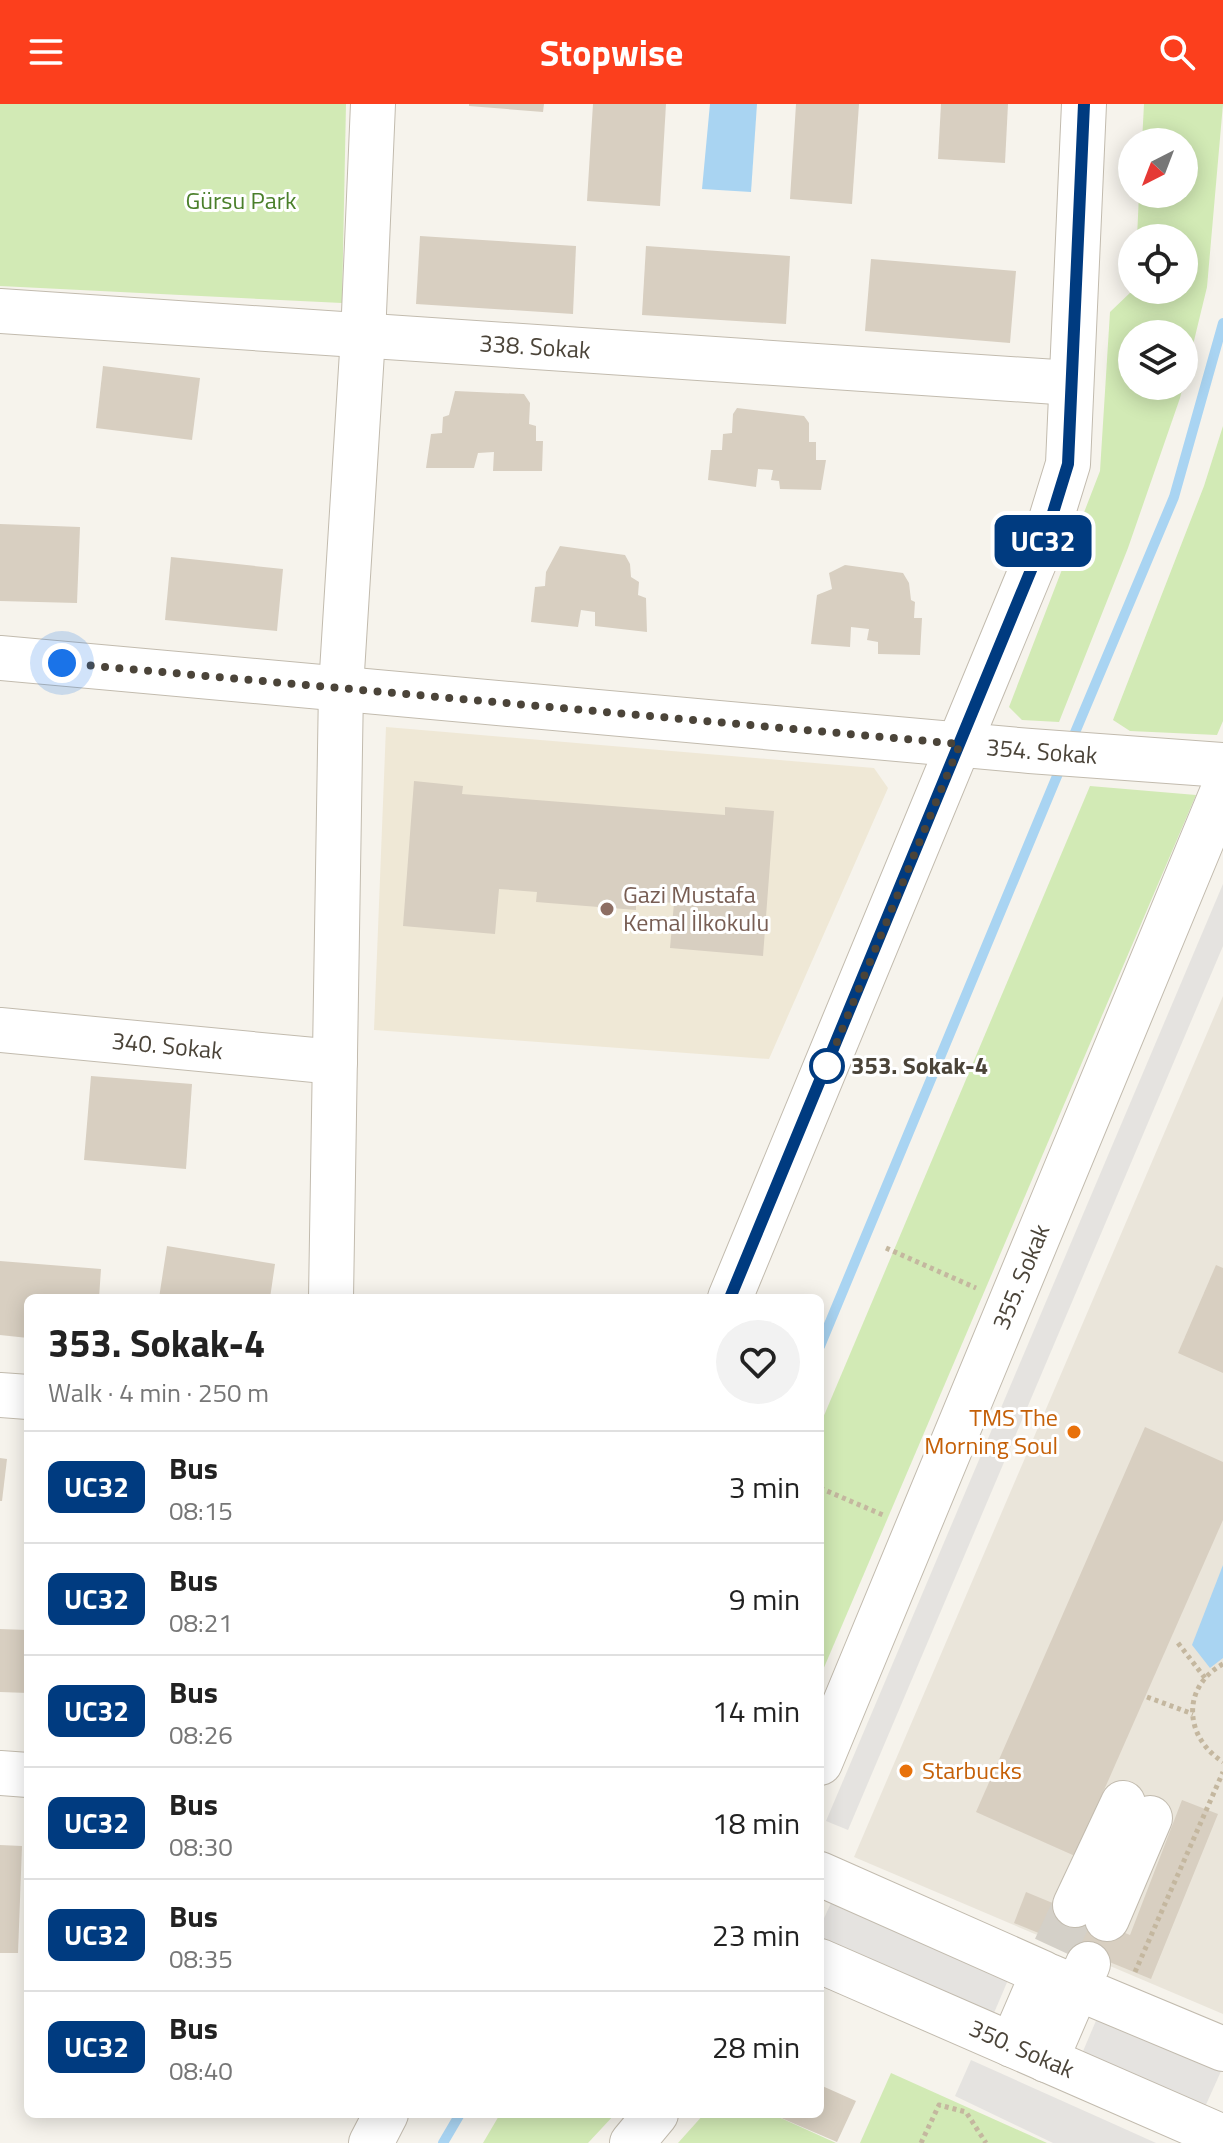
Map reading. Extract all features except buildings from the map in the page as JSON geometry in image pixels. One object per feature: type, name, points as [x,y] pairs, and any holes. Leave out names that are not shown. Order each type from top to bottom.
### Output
[{"type":"street","points":[[331,1294],[341,688],[363,336],[373,104]]},
{"type":"street","points":[[732,1294],[1048,529],[1068,464],[1084,104]]},
{"type":"street","name":"338. Sokak","points":[[0,311],[1071,383]]},
{"type":"street","name":"354. Sokak","points":[[0,658],[1099,756],[1221,792]]},
{"type":"street","name":"355. Sokak","points":[[824,1753],[1221,792]]},
{"type":"street","name":"340. Sokak","points":[[0,1030],[335,1062]]},
{"type":"street","points":[[0,1395],[24,1397]]},
{"type":"street","points":[[0,1773],[24,1775]]},
{"type":"street","points":[[1091,1912],[1137,1810]]},
{"type":"street","points":[[824,1876],[1066,1968],[1121,2004],[1223,2049]]},
{"type":"street","name":"350. Sokak","points":[[824,1963],[1222,2141]]},
{"type":"street","points":[[1029,2053],[1066,1968]]},
{"type":"street","points":[[371,2143],[384,2118]]},
{"type":"street","points":[[632,2143],[653,2118]]},
{"type":"path","points":[[886,1248],[1010,1303]]},
{"type":"path","points":[[824,1490],[917,1530]]},
{"type":"path","points":[[1178,1643],[1205,1678]]},
{"type":"path","points":[[1223,1664],[1211,1671],[1199,1685],[1193,1703],[1199,1739],[1210,1754],[1223,1762]]},
{"type":"path","points":[[1147,1697],[1193,1714]]},
{"type":"path","points":[[1121,2004],[1223,1772]]},
{"type":"path","points":[[921,2143],[939,2105],[966,2112],[986,2143]]},
{"type":"shaded area","name":"Gazi Mustafa Kemal İlkokulu","points":[[386,727],[874,768],[888,788],[769,1059],[374,1030]]},
{"type":"shaded area","points":[[1223,884],[1223,946],[848,1830],[826,1821]]},
{"type":"shaded area","points":[[1223,996],[1223,2014],[854,1857]]},
{"type":"shaded area","points":[[831,1903],[1008,1980],[991,2020],[824,1949],[824,1918]]},
{"type":"shaded area","points":[[1098,2016],[1222,2069],[1204,2109],[1081,2056]]},
{"type":"shaded area","points":[[971,2060],[1156,2143],[1053,2143],[955,2096]]},
{"type":"green space","name":"Gürsu Park","points":[[0,104],[346,104],[342,303],[0,286]]},
{"type":"green space","points":[[1144,104],[1223,104],[1207,287],[1198,324],[1198,320],[1118,320],[1118,400],[1179,400],[1128,548],[1059,722],[1022,720],[1009,707],[1100,471],[1110,312],[1118,304],[1198,304],[1198,224],[1138,224],[1138,208],[1198,208],[1198,128],[1143,128]]},
{"type":"green space","points":[[1223,426],[1223,721],[1217,735],[1130,731],[1113,720],[1204,486]]},
{"type":"green space","points":[[1090,786],[1196,795],[824,1668],[824,1416]]},
{"type":"green space","points":[[891,2073],[1047,2143],[860,2143]]},
{"type":"green space","points":[[498,2118],[611,2118],[588,2143],[483,2143]]},
{"type":"green space","points":[[700,2118],[781,2118],[836,2143],[678,2143]]},
{"type":"water","points":[[710,104],[757,104],[751,192],[702,189]]},
{"type":"water","points":[[1223,1565],[1223,1658],[1210,1668],[1192,1645]]},
{"type":"waterway","points":[[1071,742],[1174,497],[1223,323]]},
{"type":"waterway","points":[[824,1336],[1062,764]]},
{"type":"waterway","points":[[443,2143],[458,2118]]},
{"type":"tunnel","points":[[1055,1948],[1075,1905]]},
{"type":"bus line","name":"UC32","points":[[732,1294],[1048,529],[1068,464],[1084,104]]},
{"type":"place","name":"Gazi Mustafa Kemal İlkokulu","points":[[607,909]]},
{"type":"place","name":"353. Sokak-4","points":[[827,1066]]},
{"type":"place","name":"TMS The Morning Soul","points":[[1074,1432]]},
{"type":"place","name":"Starbucks","points":[[906,1771]]},
{"type":"route","points":[[62,663],[960,744],[827,1066]]}]
